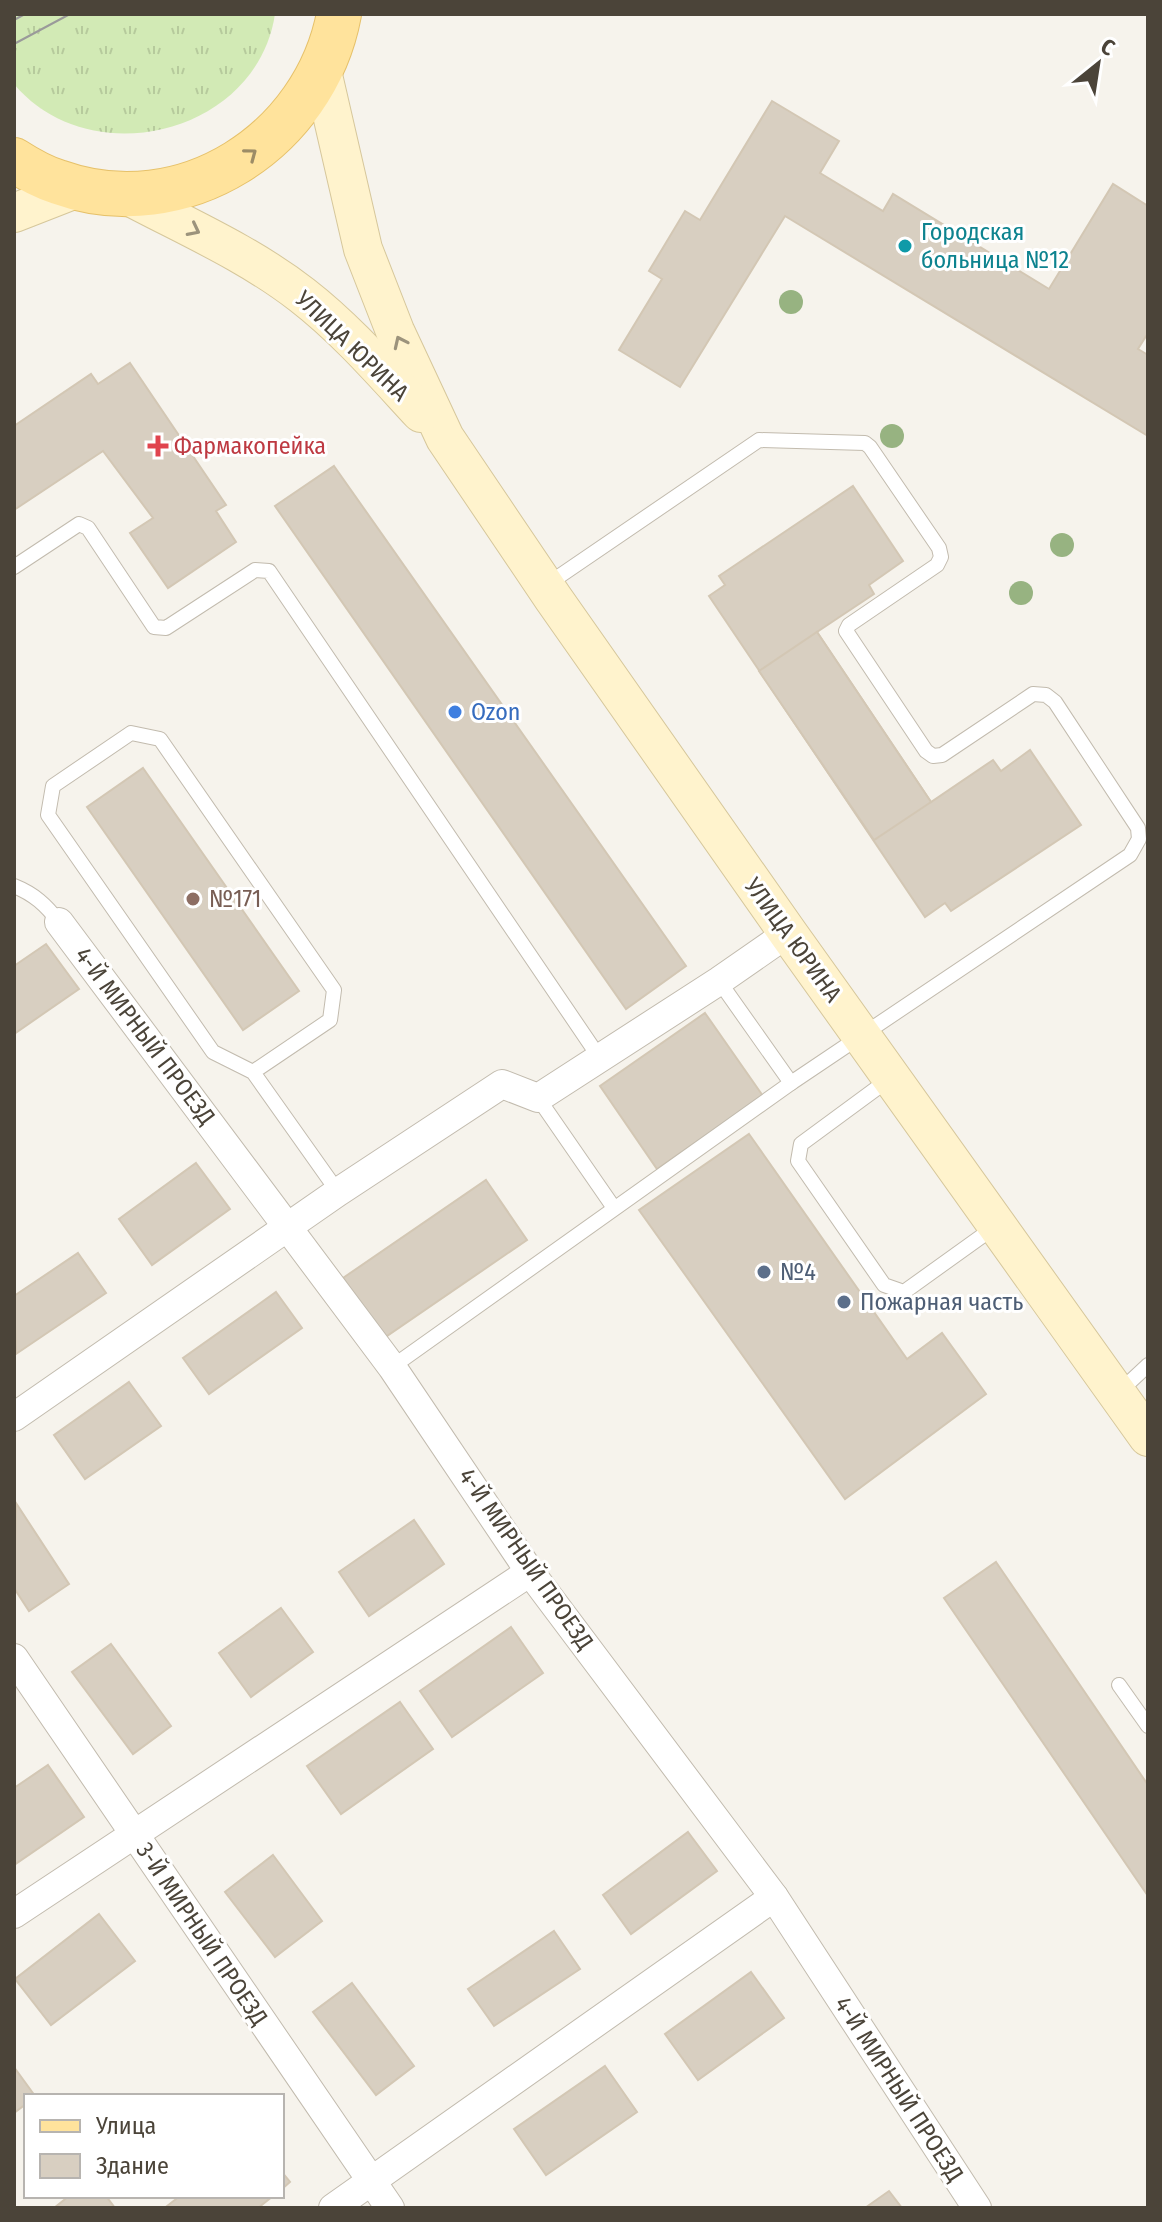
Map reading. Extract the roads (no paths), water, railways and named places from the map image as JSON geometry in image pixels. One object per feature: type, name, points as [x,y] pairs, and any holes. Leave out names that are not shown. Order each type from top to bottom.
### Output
[{"type":"main road","points":[[14,213],[36,175],[125,194],[166,190],[205,179],[242,161],[274,136],[301,106],[337,34]]},
{"type":"main road","name":"УЛИЦА ЮРИНА","points":[[337,34],[363,249],[395,331],[445,438],[788,933],[1148,1437]]},
{"type":"main road","name":"УЛИЦА ЮРИНА","points":[[125,194],[234,251],[302,295],[357,345],[445,438]]},
{"type":"street","name":"4-Й МИРНЫЙ ПРОЕЗД","points":[[59,922],[392,1367],[530,1572],[774,1897],[977,2208]]},
{"type":"street","points":[[14,1417],[338,1192],[502,1084],[538,1098],[788,933]]},
{"type":"street","points":[[14,1914],[530,1572]]},
{"type":"street","name":"3-Й МИРНЫЙ ПРОЕЗД","points":[[14,1658],[390,2208]]},
{"type":"street","points":[[333,2208],[774,1897]]},
{"type":"lane","points":[[392,1367],[791,1083],[1130,855],[1139,839],[1135,822],[1055,702],[1046,695],[1033,694],[942,755],[933,756],[926,751],[846,631],[847,626],[937,565],[941,557],[939,548],[865,443],[759,440],[545,586]]},
{"type":"lane","points":[[14,567],[79,524],[88,528],[154,627],[166,628],[255,570],[269,571],[599,1057]]},
{"type":"lane","points":[[253,1072],[330,1020],[334,990],[160,739],[131,733],[53,786],[48,815],[213,1052],[253,1072],[338,1192]]},
{"type":"lane","points":[[14,886],[28,891],[46,905],[59,922]]},
{"type":"lane","points":[[719,981],[791,1083]]},
{"type":"lane","points":[[892,1077],[801,1144],[798,1161],[884,1285],[904,1292],[997,1225]]},
{"type":"lane","points":[[538,1098],[614,1208]]},
{"type":"lane","points":[[1118,1394],[1148,1365]]},
{"type":"lane","points":[[1119,1685],[1148,1726]]},
{"type":"tram line","points":[[14,20],[25,14]]},
{"type":"tram line","points":[[14,44],[70,14]]},
{"type":"place","name":"Городская больница №12","points":[[905,246]]},
{"type":"place","name":"Фармакопейка","points":[[158,446]]},
{"type":"place","name":"Ozon","points":[[455,712]]},
{"type":"place","name":"№171","points":[[193,899]]},
{"type":"place","name":"№4","points":[[764,1272]]},
{"type":"place","name":"Пожарная часть","points":[[844,1302]]}]
